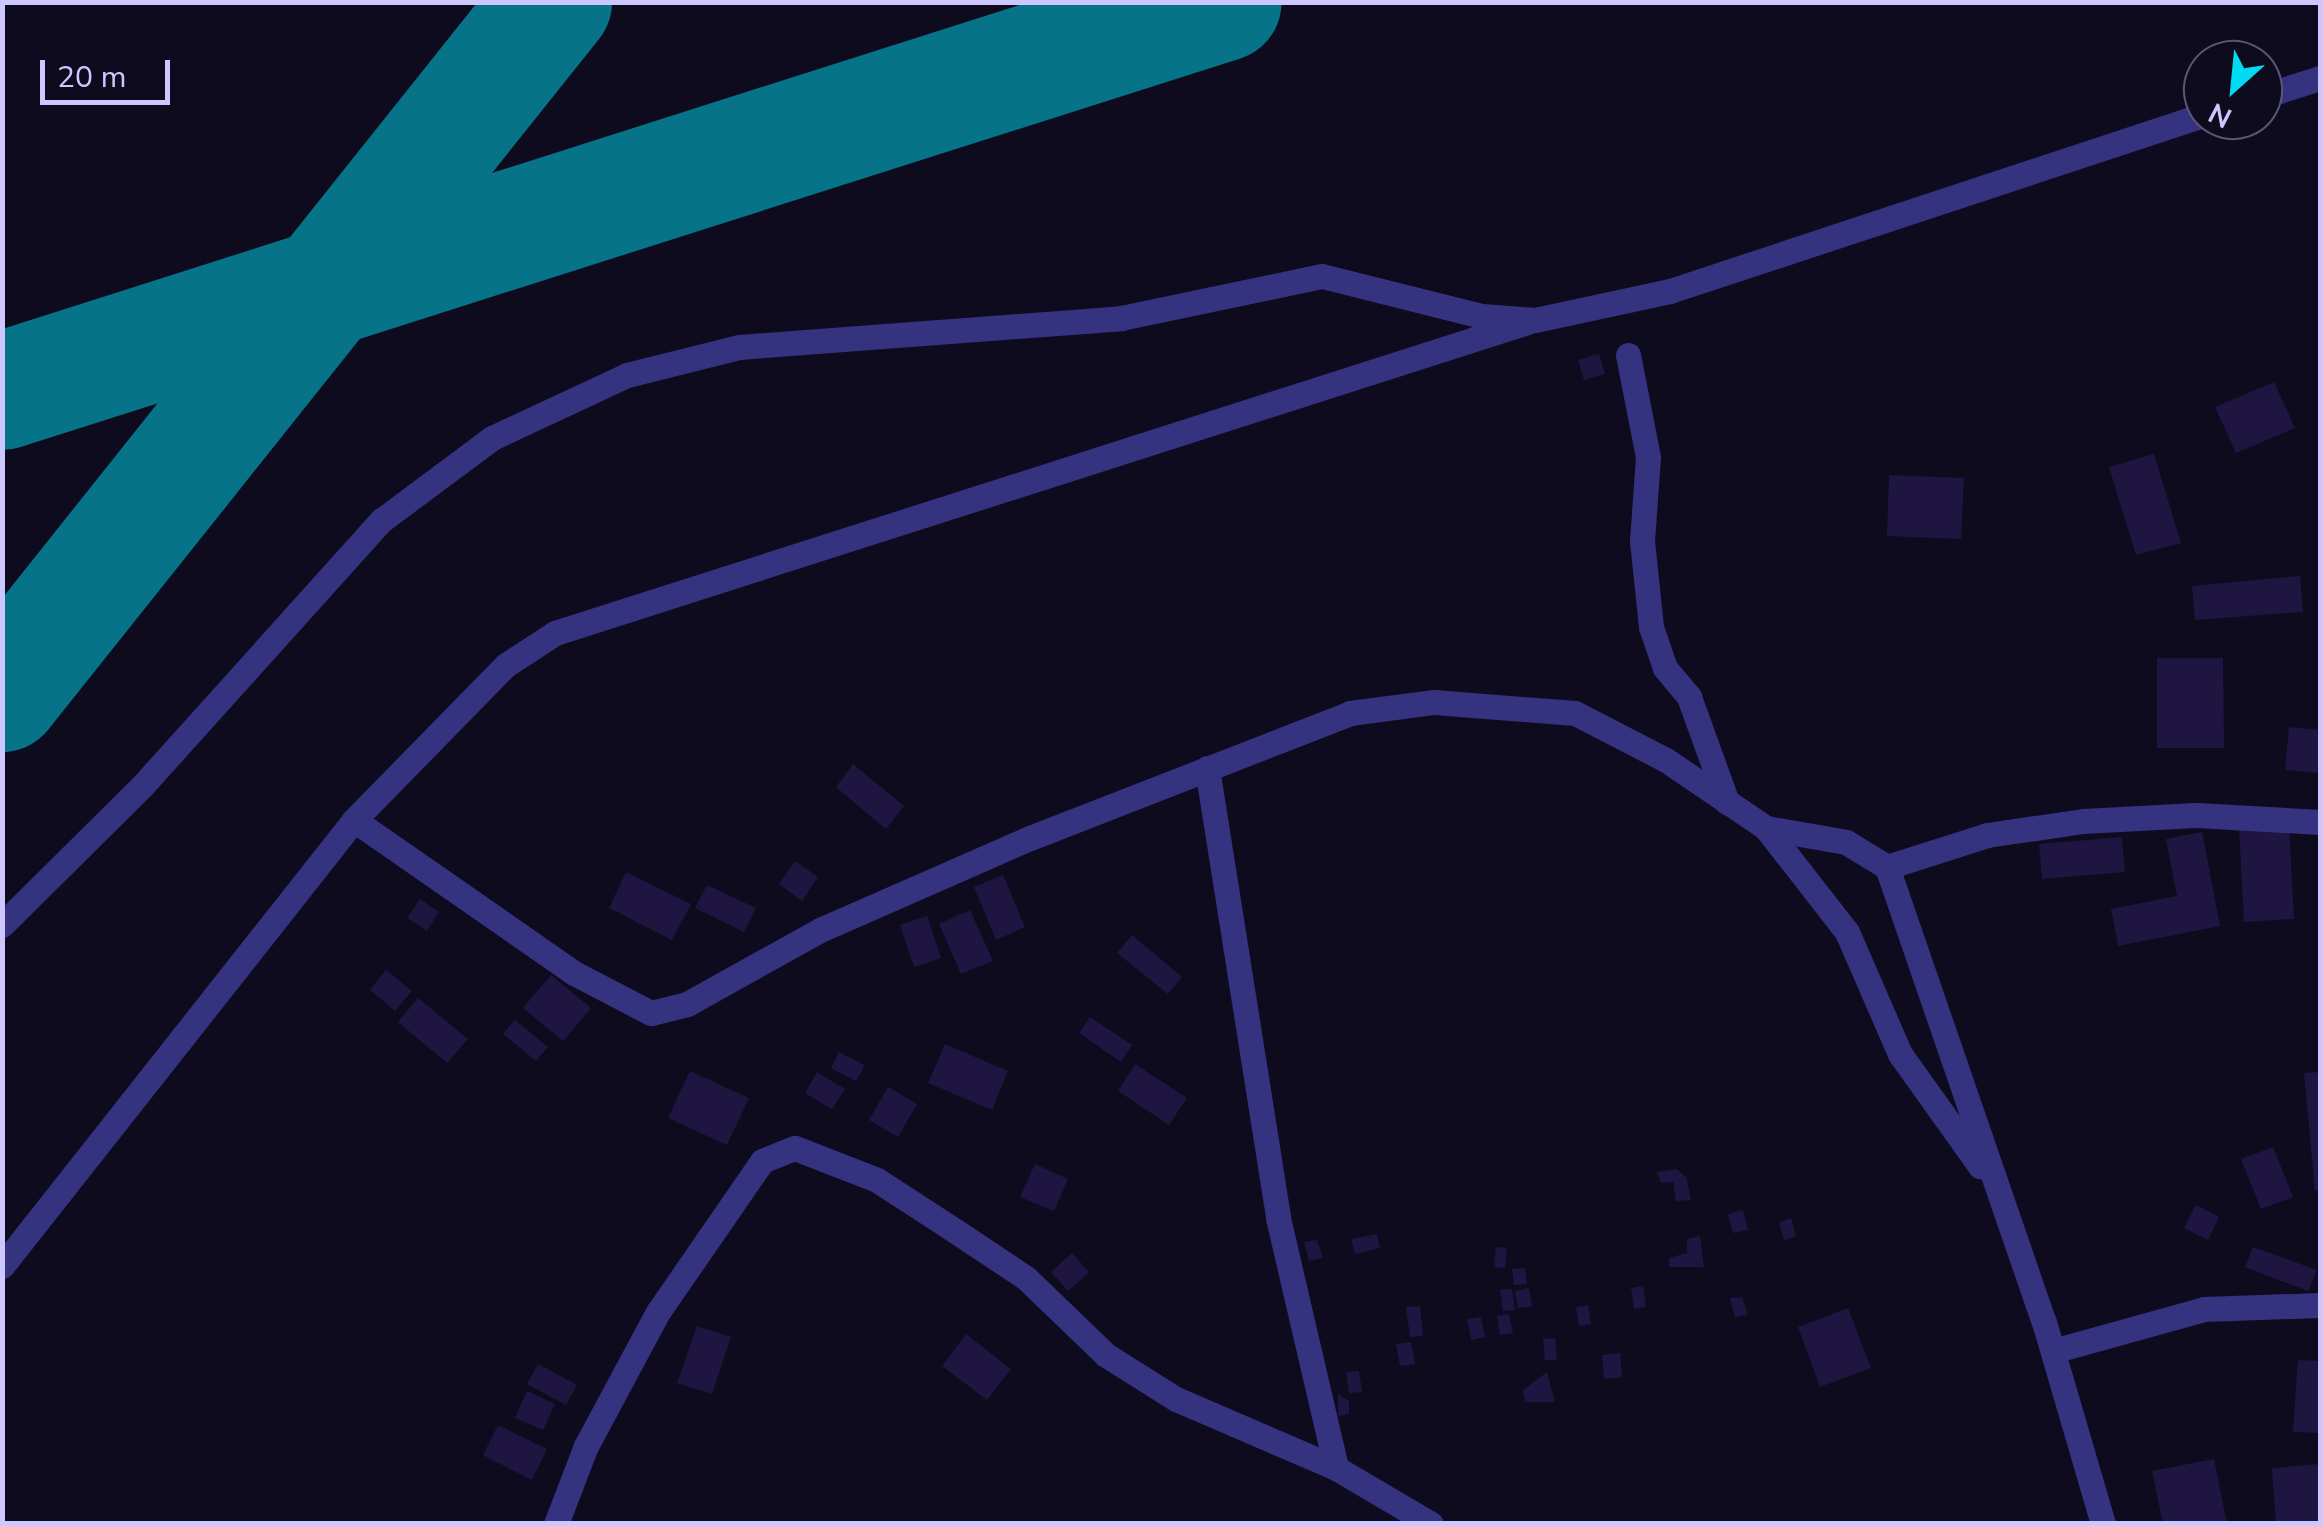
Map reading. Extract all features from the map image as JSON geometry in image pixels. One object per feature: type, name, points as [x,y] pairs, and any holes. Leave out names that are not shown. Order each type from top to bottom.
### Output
[{"type":"street","points":[[2283,90],[2320,78]]},
{"type":"street","points":[[2,1266],[354,820],[506,665],[555,634],[1451,353],[1535,320],[1670,291],[2183,122]]},
{"type":"street","points":[[2,925],[143,784],[382,520],[492,438],[611,381],[740,347],[1121,318],[1322,276],[1480,316],[1535,320]]},
{"type":"street","points":[[1628,355],[1648,457],[1642,541],[1651,627],[1664,668],[1689,697],[1727,802]]},
{"type":"street","points":[[354,820],[574,972],[651,1014],[687,1004],[820,930],[1350,713],[1505,703],[1574,713],[1766,828],[1846,932],[1900,1054],[1994,1186]]},
{"type":"street","points":[[1208,768],[1278,1218],[1336,1468]]},
{"type":"street","points":[[1887,868],[1987,835],[2082,822],[2196,815],[2320,822]]},
{"type":"street","points":[[1766,828],[1846,842],[1887,868],[2053,1350],[2103,1524]]},
{"type":"street","points":[[556,1524],[586,1446],[658,1312],[762,1161],[780,1149],[811,1152],[877,1180],[1026,1278],[1137,1376],[1336,1468],[1431,1524]]},
{"type":"street","points":[[2053,1350],[2204,1309],[2320,1305]]},
{"type":"building","points":[[1599,354],[1605,374],[1584,380],[1578,360]]},
{"type":"building","points":[[2274,382],[2295,428],[2236,453],[2215,407]]},
{"type":"building","points":[[2154,454],[2181,543],[2136,555],[2109,467]]},
{"type":"building","points":[[1889,475],[1964,478],[1961,539],[1887,536]]},
{"type":"building","points":[[2300,576],[2303,612],[2195,620],[2192,586]]},
{"type":"building","points":[[2157,658],[2223,658],[2224,748],[2157,748]]},
{"type":"building","points":[[2289,727],[2320,730],[2320,773],[2285,770]]},
{"type":"building","points":[[853,764],[904,806],[886,829],[836,787]]},
{"type":"building","points":[[2289,825],[2294,919],[2244,922],[2239,827]]},
{"type":"building","points":[[2202,832],[2220,926],[2118,946],[2111,909],[2177,896],[2166,839]]},
{"type":"building","points":[[2122,837],[2125,872],[2042,879],[2039,844]]},
{"type":"building","points":[[795,861],[818,877],[802,901],[779,884]]},
{"type":"building","points":[[626,872],[691,904],[672,940],[609,908]]},
{"type":"building","points":[[1003,875],[1025,927],[996,940],[974,887]]},
{"type":"building","points":[[707,885],[756,908],[744,932],[695,908]]},
{"type":"building","points":[[420,899],[439,912],[427,931],[407,918]]},
{"type":"building","points":[[970,910],[993,961],[961,974],[939,924]]},
{"type":"building","points":[[927,916],[941,958],[914,967],[900,925]]},
{"type":"building","points":[[1132,935],[1182,977],[1168,994],[1117,953]]},
{"type":"building","points":[[386,970],[412,991],[395,1011],[370,990]]},
{"type":"building","points":[[551,975],[591,1008],[563,1041],[523,1008]]},
{"type":"building","points":[[418,998],[468,1039],[447,1063],[398,1022]]},
{"type":"building","points":[[1090,1017],[1132,1045],[1121,1062],[1079,1033]]},
{"type":"building","points":[[515,1020],[548,1047],[536,1061],[503,1034]]},
{"type":"building","points":[[945,1044],[1008,1071],[992,1110],[928,1083]]},
{"type":"building","points":[[839,1052],[865,1065],[856,1081],[831,1068]]},
{"type":"building","points":[[1135,1064],[1187,1098],[1169,1125],[1118,1091]]},
{"type":"building","points":[[690,1071],[749,1098],[727,1145],[668,1118]]},
{"type":"building","points":[[817,1072],[845,1089],[832,1109],[805,1093]]},
{"type":"building","points":[[2320,1072],[2320,1190],[2315,1191],[2304,1073]]},
{"type":"building","points":[[888,1087],[917,1104],[898,1137],[869,1120]]},
{"type":"building","points":[[2273,1147],[2293,1197],[2261,1209],[2241,1159]]},
{"type":"building","points":[[1035,1164],[1068,1179],[1054,1211],[1020,1197]]},
{"type":"building","points":[[1677,1169],[1687,1179],[1691,1200],[1676,1201],[1673,1182],[1661,1183],[1657,1172]]},
{"type":"building","points":[[2196,1205],[2219,1217],[2208,1240],[2184,1228]]},
{"type":"building","points":[[1743,1210],[1748,1230],[1733,1233],[1728,1214]]},
{"type":"building","points":[[1791,1218],[1796,1236],[1784,1240],[1779,1223]]},
{"type":"building","points":[[1377,1234],[1380,1248],[1355,1254],[1351,1239]]},
{"type":"building","points":[[1700,1236],[1704,1267],[1669,1267],[1669,1258],[1687,1253],[1687,1239]]},
{"type":"building","points":[[1317,1240],[1323,1258],[1309,1261],[1304,1242]]},
{"type":"building","points":[[1496,1247],[1507,1248],[1505,1268],[1494,1267]]},
{"type":"building","points":[[2253,1247],[2317,1270],[2308,1291],[2245,1267]]},
{"type":"building","points":[[1072,1253],[1089,1272],[1068,1291],[1051,1272]]},
{"type":"building","points":[[1525,1268],[1527,1284],[1514,1285],[1512,1269]]},
{"type":"building","points":[[1643,1286],[1646,1307],[1634,1309],[1631,1288]]},
{"type":"building","points":[[1529,1288],[1532,1306],[1518,1308],[1515,1291]]},
{"type":"building","points":[[1512,1289],[1515,1310],[1503,1311],[1500,1290]]},
{"type":"building","points":[[1742,1297],[1748,1315],[1735,1317],[1730,1298]]},
{"type":"building","points":[[1588,1305],[1591,1324],[1579,1326],[1576,1307]]},
{"type":"building","points":[[1420,1306],[1423,1336],[1410,1337],[1406,1307]]},
{"type":"building","points":[[1848,1308],[1871,1368],[1820,1387],[1798,1327]]},
{"type":"building","points":[[1509,1314],[1513,1333],[1500,1335],[1497,1316]]},
{"type":"building","points":[[1481,1317],[1485,1337],[1471,1340],[1467,1319]]},
{"type":"building","points":[[697,1326],[731,1337],[712,1394],[677,1383]]},
{"type":"building","points":[[966,1334],[1011,1369],[987,1400],[942,1366]]},
{"type":"building","points":[[1555,1338],[1557,1360],[1545,1360],[1543,1339]]},
{"type":"building","points":[[1411,1342],[1415,1364],[1400,1366],[1396,1344]]},
{"type":"building","points":[[1620,1353],[1622,1377],[1604,1379],[1602,1355]]},
{"type":"building","points":[[2298,1360],[2320,1361],[2320,1433],[2293,1432]]},
{"type":"building","points":[[538,1364],[577,1385],[566,1405],[527,1384]]},
{"type":"building","points":[[1359,1371],[1362,1392],[1349,1393],[1346,1372]]},
{"type":"building","points":[[1547,1372],[1555,1402],[1525,1402],[1523,1390]]},
{"type":"building","points":[[527,1391],[555,1404],[543,1430],[515,1418]]},
{"type":"building","points":[[1338,1394],[1349,1401],[1349,1414],[1338,1416]]},
{"type":"building","points":[[498,1425],[547,1449],[532,1480],[483,1455]]},
{"type":"building","points":[[2214,1459],[2227,1524],[2163,1524],[2152,1471]]},
{"type":"building","points":[[2320,1464],[2320,1524],[2276,1524],[2272,1468]]},
{"type":"taxiway","points":[[2,693],[553,2]]},
{"type":"taxiway","points":[[2,391],[1223,2]]}]
